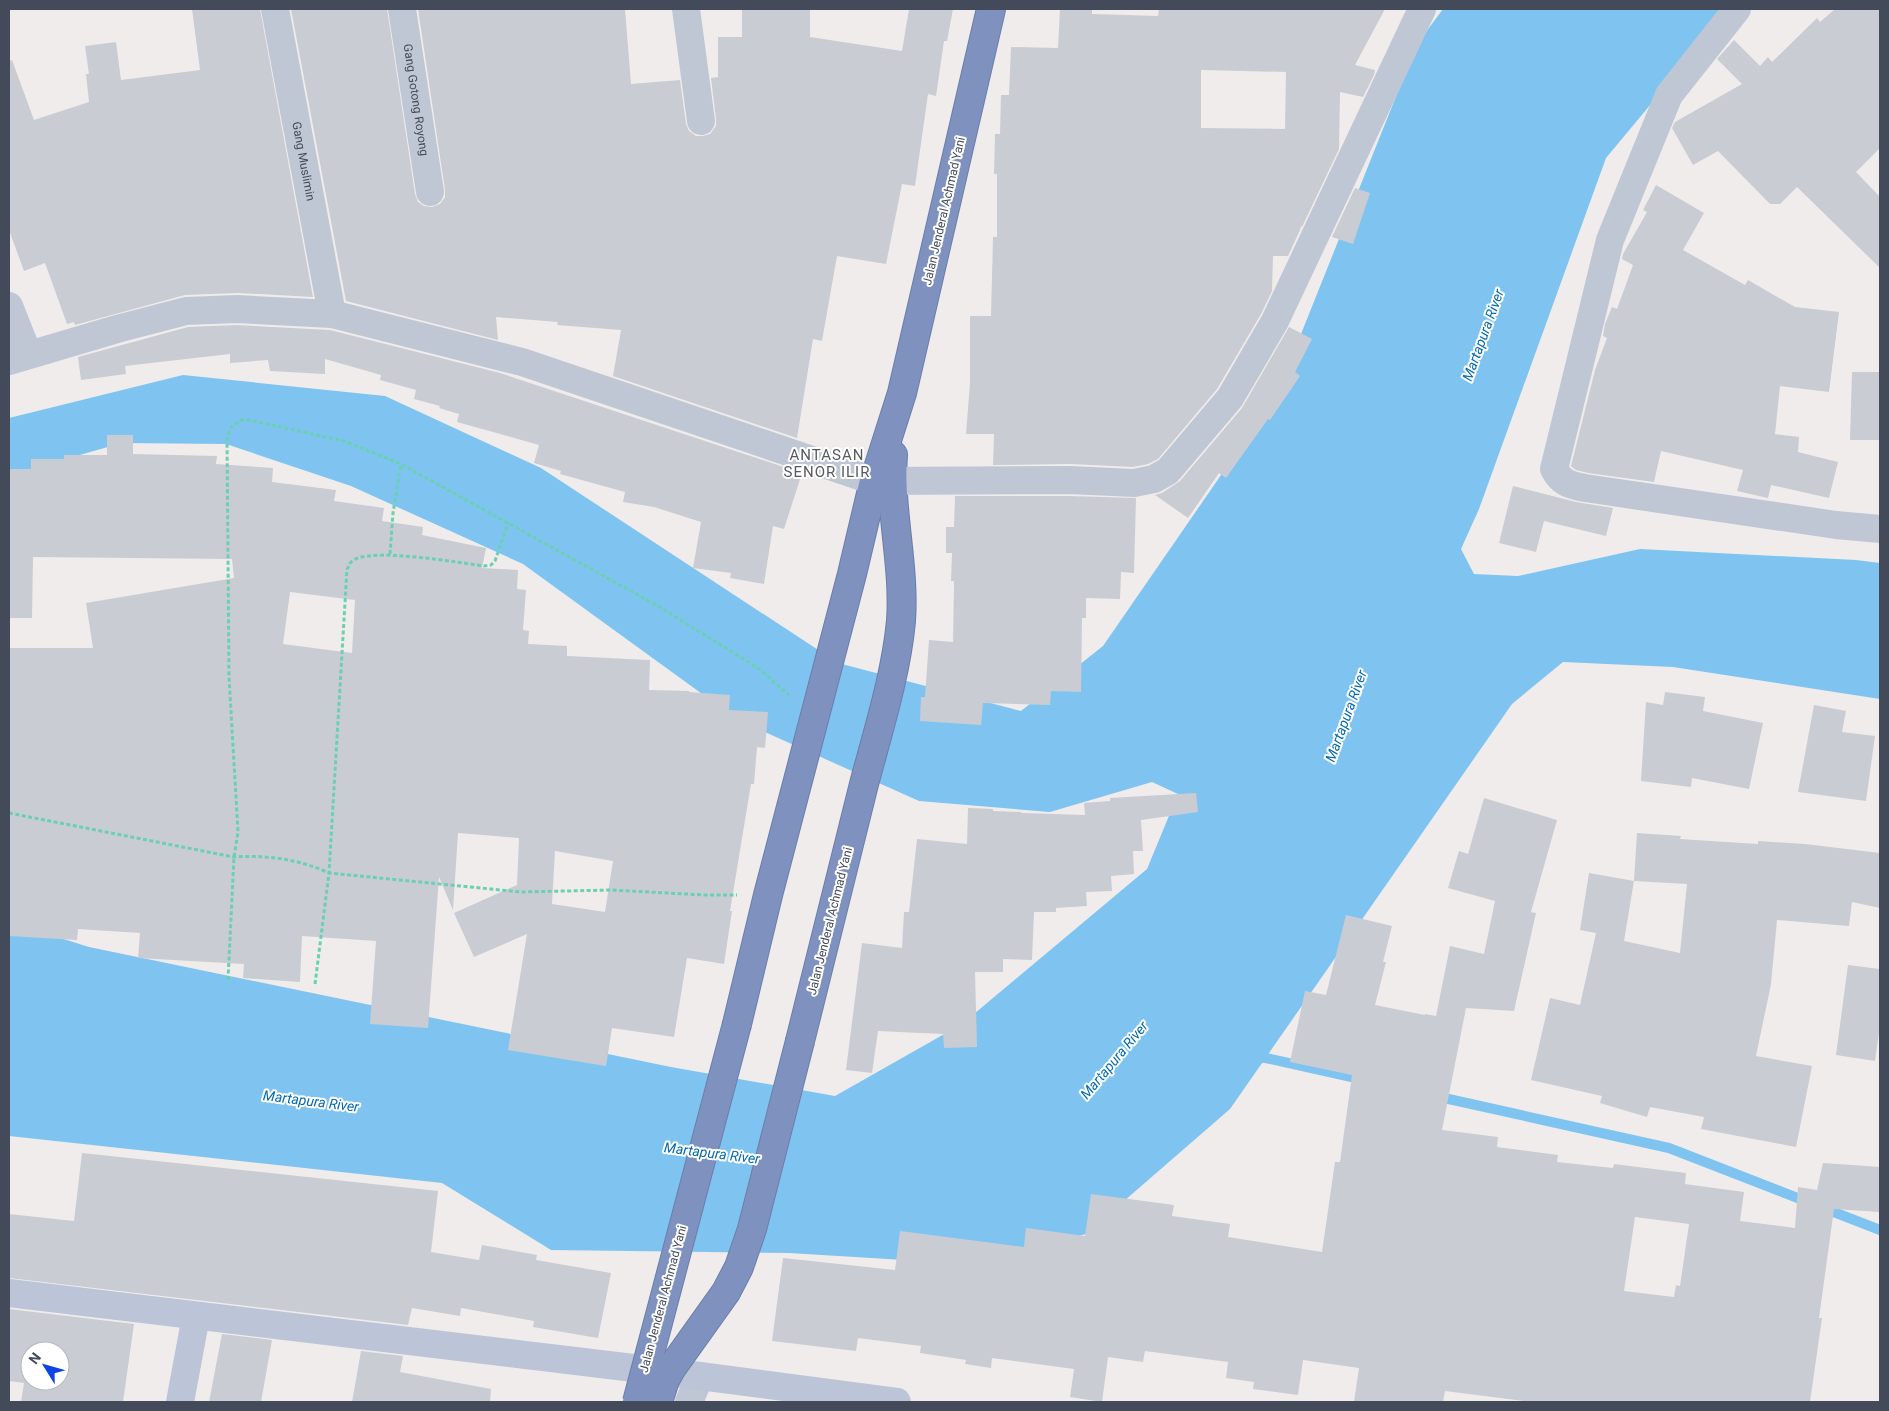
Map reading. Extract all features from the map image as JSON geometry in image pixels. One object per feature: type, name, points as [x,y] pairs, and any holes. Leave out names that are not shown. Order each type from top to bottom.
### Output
[{"type":"highway","name":"Jalan Jenderal Achmad Yani","points":[[637,1402],[737,1024],[768,895],[852,574],[883,481],[895,413],[902,393],[991,9]]},
{"type":"highway","name":"Jalan Jenderal Achmad Yani","points":[[658,1402],[665,1380],[726,1292],[739,1266],[752,1229],[878,732],[894,666],[901,622],[902,582],[883,481]]},
{"type":"street","name":"Gang Muslimin","points":[[275,9],[332,314]]},
{"type":"street","name":"Gang Gotong Royong","points":[[402,9],[430,192]]},
{"type":"street","points":[[686,9],[701,121]]},
{"type":"street","points":[[9,306],[18,358],[186,311],[237,309],[332,314],[522,362],[717,429],[883,481],[973,479],[1134,483],[1154,479],[1168,470],[1230,398],[1276,322],[1422,9]]},
{"type":"street","points":[[1737,9],[1670,95],[1610,240],[1554,469],[1558,477],[1566,484],[1585,488],[1836,525],[1880,529]]},
{"type":"street","points":[[9,1293],[700,1376],[898,1402]]},
{"type":"street","points":[[180,1402],[196,1316]]},
{"type":"street","points":[[689,1402],[700,1376]]},
{"type":"path","points":[[228,980],[234,857],[238,832],[229,677],[227,438],[232,426],[244,420],[344,441],[402,464],[658,606],[758,668],[795,700],[815,714]]},
{"type":"path","points":[[390,554],[393,512],[402,464]]},
{"type":"path","points":[[315,984],[329,872],[348,569],[351,562],[358,558],[390,554],[484,566],[491,565],[495,561],[508,523]]},
{"type":"path","points":[[9,813],[234,857],[268,856],[312,865],[329,872],[521,892],[611,890],[705,895],[768,895]]},
{"type":"water","name":"Martapura River","points":[[1443,9],[1730,9],[1606,158],[1479,509],[1461,549],[1474,574],[1518,576],[1640,549],[1856,560],[1880,563],[1880,699],[1673,667],[1563,662],[1512,704],[1230,1109],[1086,1234],[970,1264],[789,1253],[551,1250],[442,1183],[9,1136],[9,922],[89,947],[671,1067],[835,1096],[962,1024],[1147,869],[1178,794],[1152,782],[1050,812],[919,801],[738,720],[523,564],[351,486],[226,444],[122,443],[9,475],[9,418],[183,375],[385,396],[541,468],[838,663],[1021,711],[1103,646],[1277,394],[1417,44]]},
{"type":"building","points":[[192,9],[260,9],[313,297],[238,293],[185,295],[75,325],[74,322],[67,324],[45,263],[24,271],[9,230],[9,61],[12,60],[34,120],[89,102],[86,74],[89,74],[85,46],[116,42],[121,80],[200,70]]},
{"type":"building","points":[[291,9],[387,9],[415,194],[418,202],[424,206],[432,207],[440,204],[445,197],[445,190],[418,9],[625,9],[631,84],[680,80],[686,124],[689,131],[696,136],[703,136],[710,134],[716,126],[711,78],[718,77],[718,37],[742,37],[742,9],[810,9],[810,37],[902,51],[909,9],[953,9],[947,41],[944,41],[936,96],[928,94],[915,186],[902,184],[886,264],[837,256],[822,341],[813,339],[797,438],[613,376],[621,330],[557,325],[558,322],[496,317],[498,340],[346,301]]},
{"type":"building","points":[[1060,9],[1092,9],[1092,14],[1158,16],[1159,9],[1385,9],[1355,65],[1375,70],[1374,75],[1363,97],[1340,92],[1339,149],[1288,256],[1273,256],[1272,291],[1261,314],[1217,389],[1158,459],[1148,464],[1133,467],[1070,464],[993,465],[994,434],[966,434],[970,383],[970,316],[991,316],[993,237],[997,237],[997,174],[994,174],[995,134],[1000,134],[1001,95],[1009,95],[1011,47],[1058,48]],"holes":[[[1201,70],[1286,72],[1285,129],[1201,128]]]},
{"type":"building","points":[[1835,9],[1880,9],[1880,148],[1856,172],[1880,197],[1880,268],[1797,187],[1780,204],[1770,204],[1718,151],[1693,165],[1672,128],[1675,122],[1742,84],[1717,59],[1734,40],[1760,66],[1768,57],[1772,62],[1817,18],[1820,22]]},
{"type":"building","points":[[1656,185],[1704,213],[1683,250],[1745,285],[1748,280],[1795,307],[1839,312],[1829,392],[1780,386],[1775,434],[1799,437],[1798,452],[1838,462],[1829,498],[1771,485],[1768,498],[1737,491],[1743,470],[1661,451],[1654,482],[1588,473],[1576,470],[1571,466],[1595,370],[1607,338],[1603,336],[1605,324],[1612,307],[1617,309],[1633,265],[1622,259],[1623,254],[1647,212],[1643,210]]},
{"type":"building","points":[[1355,188],[1370,193],[1353,244],[1332,237]]},
{"type":"building","points":[[237,325],[330,330],[500,373],[802,473],[784,529],[773,526],[764,584],[730,578],[731,573],[693,568],[701,522],[654,507],[623,502],[625,492],[560,474],[561,471],[534,463],[539,445],[457,422],[459,414],[439,408],[440,406],[414,399],[416,390],[380,380],[381,375],[325,359],[325,374],[270,371],[268,360],[230,363],[230,354],[125,366],[126,374],[81,380],[78,357],[188,327]]},
{"type":"building","points":[[1289,327],[1312,339],[1295,372],[1300,376],[1270,420],[1268,419],[1226,478],[1219,473],[1188,518],[1155,495],[1162,493],[1180,481],[1242,408]]},
{"type":"building","points":[[1852,372],[1880,372],[1880,440],[1850,440]]},
{"type":"building","points":[[107,435],[133,435],[133,454],[217,456],[216,464],[273,468],[272,482],[336,490],[334,501],[384,508],[382,521],[423,527],[422,535],[486,548],[482,568],[518,570],[517,589],[526,590],[523,630],[529,631],[528,644],[567,646],[567,656],[650,660],[649,690],[730,695],[729,710],[768,712],[765,748],[757,747],[754,784],[751,784],[730,911],[732,911],[724,964],[687,958],[674,1037],[612,1028],[606,1066],[508,1050],[527,934],[474,957],[454,913],[517,885],[519,838],[458,833],[453,910],[439,877],[428,1028],[370,1024],[376,941],[302,936],[300,982],[243,978],[244,964],[138,958],[140,933],[78,929],[77,940],[9,936],[9,648],[93,648],[86,603],[234,578],[232,559],[33,557],[32,618],[9,618],[9,469],[31,469],[31,459],[64,459],[64,455],[107,455]],"holes":[[[290,592],[355,600],[352,653],[283,644]],[[555,851],[613,861],[605,912],[552,904]]]},
{"type":"building","points":[[1513,486],[1576,502],[1613,508],[1606,536],[1544,521],[1536,552],[1499,543]]},
{"type":"building","points":[[955,496],[1136,498],[1134,573],[1121,572],[1120,599],[1086,598],[1086,618],[1082,618],[1081,692],[1051,691],[1050,705],[983,703],[981,725],[920,721],[921,697],[925,697],[929,640],[953,642],[954,581],[951,581],[952,553],[946,553],[946,527],[954,527]]},
{"type":"building","points":[[1665,692],[1705,697],[1703,711],[1763,723],[1749,789],[1692,778],[1691,787],[1641,781],[1646,702],[1663,705]]},
{"type":"building","points":[[1814,705],[1846,711],[1842,732],[1875,736],[1866,801],[1798,792]]},
{"type":"building","points":[[1196,793],[1198,812],[1141,820],[1143,851],[1133,851],[1134,874],[1111,876],[1112,891],[1086,892],[1087,906],[1056,908],[1056,912],[1034,912],[1032,960],[1003,959],[1003,972],[975,972],[977,1047],[944,1048],[943,1034],[878,1031],[872,1073],[846,1070],[862,943],[902,948],[904,912],[909,912],[917,839],[967,844],[968,808],[1021,813],[1085,815],[1084,803],[1110,801],[1110,798]]},
{"type":"building","points":[[1484,798],[1557,820],[1531,912],[1536,913],[1514,1011],[1466,1008],[1442,1130],[1498,1137],[1497,1147],[1558,1155],[1557,1162],[1613,1168],[1614,1164],[1686,1173],[1685,1184],[1744,1192],[1740,1221],[1795,1228],[1798,1187],[1817,1190],[1823,1163],[1880,1167],[1880,1212],[1834,1209],[1819,1318],[1822,1318],[1810,1402],[1533,1402],[1445,1391],[1443,1402],[1354,1402],[1359,1368],[1303,1360],[1298,1395],[1253,1389],[1254,1382],[1226,1378],[1228,1362],[1145,1351],[1143,1362],[1108,1357],[1102,1402],[1070,1397],[1074,1369],[992,1358],[991,1368],[965,1364],[966,1360],[920,1353],[921,1346],[858,1338],[856,1351],[772,1341],[783,1258],[895,1270],[900,1231],[1024,1247],[1026,1228],[1085,1236],[1091,1194],[1174,1205],[1172,1216],[1230,1224],[1228,1237],[1322,1252],[1335,1162],[1340,1162],[1352,1075],[1290,1062],[1305,991],[1326,995],[1346,915],[1392,926],[1383,962],[1386,962],[1375,1005],[1436,1016],[1450,946],[1484,954],[1495,901],[1448,888],[1459,851],[1468,854]],"holes":[[[1635,1217],[1689,1224],[1680,1286],[1676,1285],[1674,1297],[1624,1291]]]},
{"type":"building","points":[[1637,833],[1681,836],[1680,839],[1758,844],[1758,841],[1805,844],[1880,853],[1880,908],[1852,902],[1849,926],[1777,920],[1771,984],[1756,1056],[1812,1066],[1796,1147],[1701,1129],[1704,1117],[1650,1107],[1647,1117],[1600,1103],[1602,1096],[1531,1080],[1550,998],[1580,1005],[1596,933],[1580,930],[1589,873],[1634,881]],"holes":[[[1634,881],[1687,884],[1680,953],[1624,941]]]},
{"type":"building","points":[[1848,965],[1880,969],[1880,1025],[1875,1061],[1836,1055]]},
{"type":"building","points":[[82,1153],[438,1191],[431,1252],[479,1260],[482,1245],[537,1255],[536,1260],[611,1273],[598,1338],[533,1327],[534,1321],[461,1308],[460,1316],[412,1308],[408,1325],[9,1278],[9,1214],[74,1221]]},
{"type":"building","points":[[9,1309],[134,1324],[123,1402],[21,1402],[23,1391],[70,1391],[70,1341],[20,1341],[20,1382],[9,1381]]},
{"type":"building","points":[[222,1334],[272,1340],[261,1402],[209,1402]]},
{"type":"building","points":[[361,1351],[403,1356],[400,1372],[491,1389],[490,1402],[352,1402]]},
{"type":"waterway","points":[[1251,1058],[1266,1058],[1365,1080]]},
{"type":"waterway","points":[[1435,1096],[1669,1148],[1880,1230]]},
{"type":"district","name":"ANTASAN SENOR ILIR","points":[[827,464]]}]
